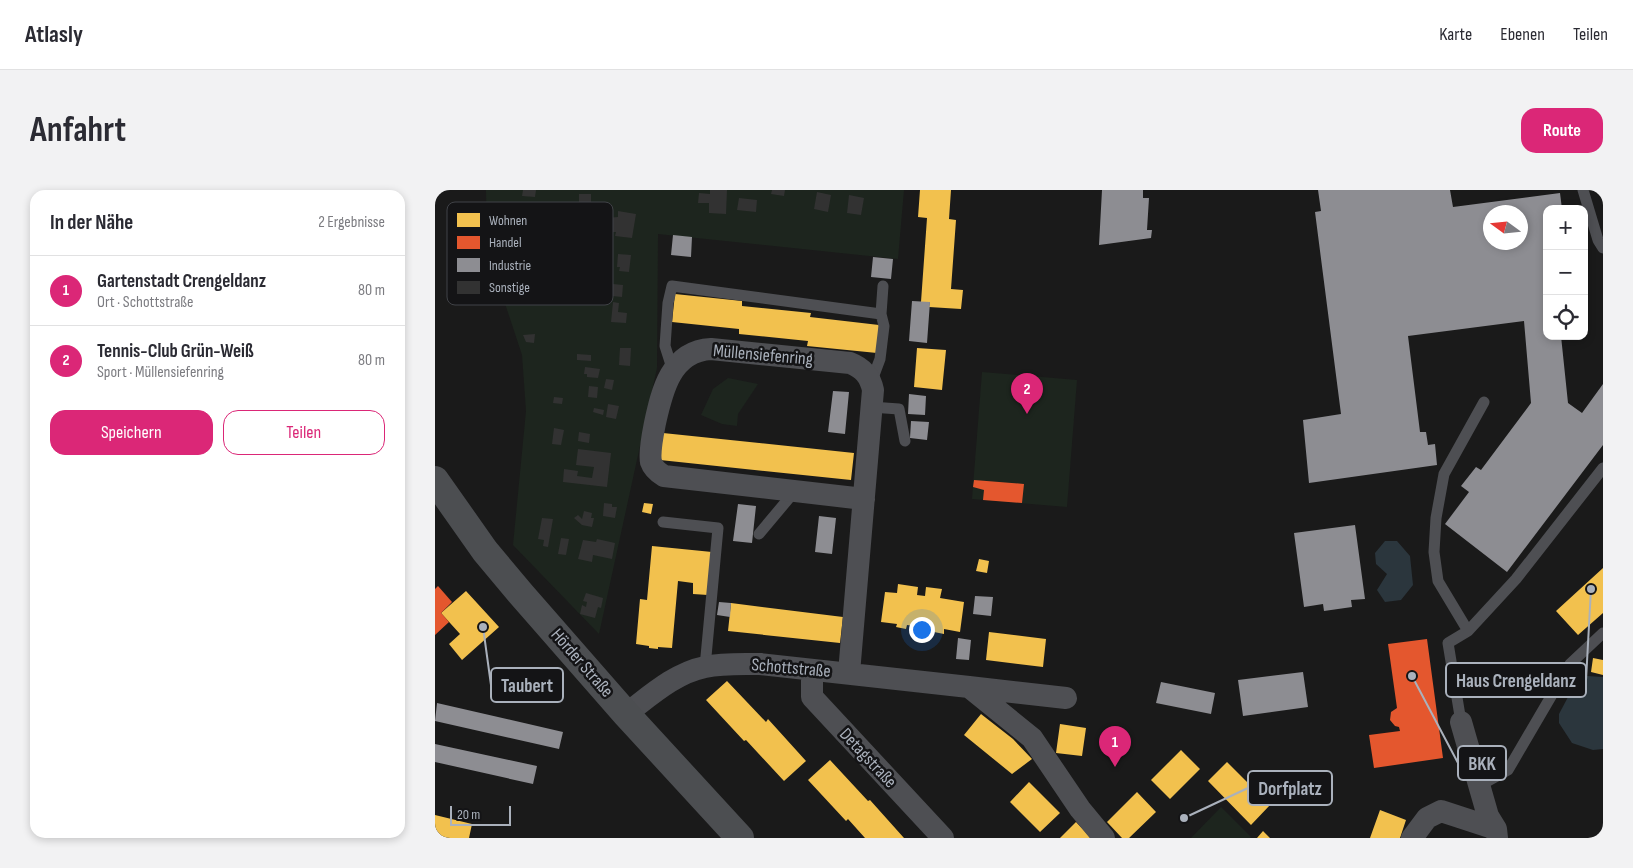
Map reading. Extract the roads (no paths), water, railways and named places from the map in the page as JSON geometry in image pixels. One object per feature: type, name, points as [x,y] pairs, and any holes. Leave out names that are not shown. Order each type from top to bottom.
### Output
[{"type":"main road","name":"Hörder Straße","points":[[435,480],[443,505],[626,714],[739,838]]},
{"type":"street","name":"Müllensiefenring","points":[[863,499],[664,476],[658,472],[651,462],[652,437],[660,402],[673,371],[684,358],[693,352],[711,349],[849,363],[861,369],[868,376],[871,383]]},
{"type":"street","points":[[849,674],[873,390],[871,383]]},
{"type":"street","name":"Schottstraße","points":[[626,714],[682,675],[705,667],[731,663],[760,664],[1067,698]]},
{"type":"street","name":"Detagstraße","points":[[812,670],[813,697],[943,838]]},
{"type":"street","points":[[969,687],[1032,738],[1080,809],[1103,838]]},
{"type":"street","points":[[1461,722],[1479,786],[1496,834]]},
{"type":"street","points":[[1413,838],[1427,818],[1441,811],[1496,834]]},
{"type":"lane","points":[[1583,190],[1598,240],[1603,248]]},
{"type":"lane","points":[[673,371],[665,346],[668,302],[672,286],[881,314]]},
{"type":"lane","points":[[871,383],[880,360],[883,326],[881,314],[883,286]]},
{"type":"lane","points":[[1468,631],[1438,581],[1434,552],[1436,518],[1444,474],[1484,402]]},
{"type":"lane","points":[[871,407],[899,409],[905,441]]},
{"type":"lane","points":[[1461,722],[1448,643],[1468,631],[1516,579],[1603,468]]},
{"type":"lane","points":[[759,534],[795,491]]},
{"type":"lane","points":[[663,522],[718,528],[705,667]]},
{"type":"lane","points":[[1479,786],[1508,770],[1570,664],[1603,633]]},
{"type":"place","name":"Tennis-Club Grün-Weiß","points":[[1027,414]]},
{"type":"place","name":"Haus Crengeldanz","points":[[1591,589]]},
{"type":"place","name":"Taubert","points":[[483,627]]},
{"type":"place","name":"BKK","points":[[1412,676]]},
{"type":"place","name":"Gartenstadt Crengeldanz","points":[[1115,767]]},
{"type":"place","name":"Dorfplatz","points":[[1184,818]]}]
